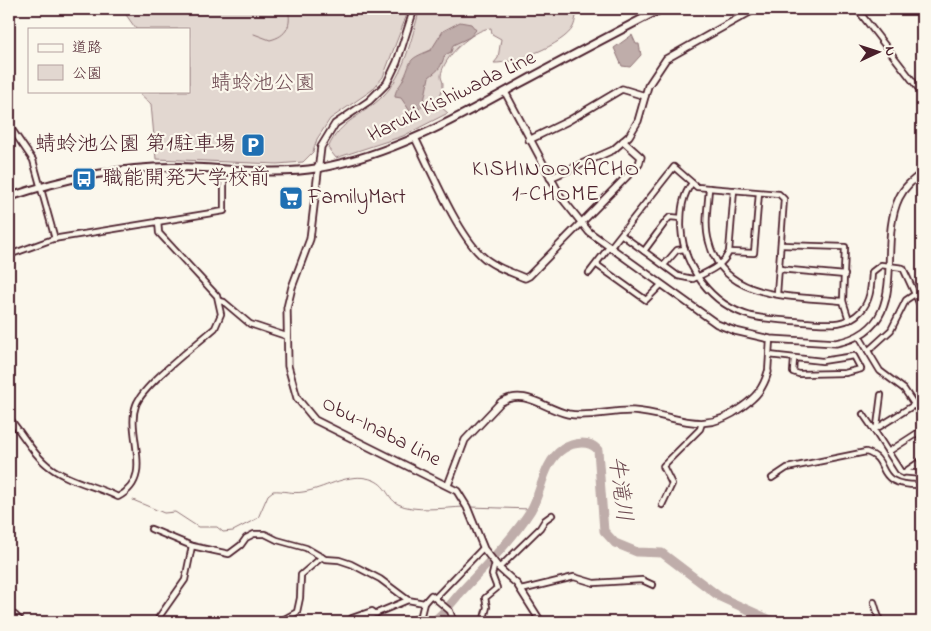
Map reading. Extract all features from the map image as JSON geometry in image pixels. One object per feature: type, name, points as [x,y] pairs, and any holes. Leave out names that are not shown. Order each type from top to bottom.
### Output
[{"type":"main road","name":"Haruki Kishiwada Line","points":[[9,197],[40,186],[72,178],[122,169],[179,167],[260,172],[318,168],[369,157],[415,138],[661,9]]},
{"type":"street","name":"Obu-Inaba Line","points":[[414,9],[390,78],[376,95],[342,118],[329,131],[321,147],[312,228],[289,298],[286,336],[288,366],[295,393],[309,414],[322,424],[448,485],[462,497],[484,549],[494,563],[521,590],[541,622]]},
{"type":"street","points":[[550,178],[604,154],[623,141],[638,121],[645,96],[655,72],[671,54],[755,9]]},
{"type":"street","points":[[857,9],[922,93]]},
{"type":"street","points":[[529,140],[568,121],[622,89],[645,96]]},
{"type":"street","points":[[505,92],[550,178],[568,209],[580,223],[609,248],[717,324],[735,331],[770,339],[836,343],[859,336],[876,320],[885,306],[890,266],[893,213],[902,192],[922,173]]},
{"type":"street","points":[[9,125],[33,160],[55,239]]},
{"type":"street","points":[[415,138],[469,240],[481,256],[496,266],[525,278],[617,189],[641,160],[641,157],[623,141]]},
{"type":"street","points":[[589,273],[622,235],[674,167],[692,184],[709,188],[779,194],[784,199],[777,294]]},
{"type":"street","points":[[9,255],[55,239],[224,211],[224,170]]},
{"type":"street","points":[[692,184],[684,193],[681,218],[685,249],[698,277],[720,301],[752,316],[832,324],[849,320],[866,304],[870,292],[872,272],[881,265],[903,268],[922,310]]},
{"type":"street","points":[[709,188],[706,225],[708,241],[719,265],[733,280],[743,286],[777,294],[843,301]]},
{"type":"street","points":[[622,235],[687,279],[698,277],[719,265],[728,252],[734,190]]},
{"type":"street","points":[[728,252],[754,253],[758,192]]},
{"type":"street","points":[[644,251],[670,217],[681,218]]},
{"type":"street","points":[[9,418],[49,467],[63,475],[120,497],[132,483],[138,470],[139,459],[133,416],[139,399],[215,328],[221,314],[220,302],[207,283],[159,232],[158,221]]},
{"type":"street","points":[[781,245],[845,247],[843,301],[849,320]]},
{"type":"street","points":[[664,265],[677,250],[685,249]]},
{"type":"street","points":[[597,265],[646,300],[661,285]]},
{"type":"street","points":[[779,269],[845,274]]},
{"type":"street","points":[[868,351],[891,330],[906,300],[915,294]]},
{"type":"street","points":[[220,302],[224,302],[250,324],[286,336]]},
{"type":"street","points":[[859,336],[880,371],[904,389],[922,416]]},
{"type":"street","points":[[448,485],[465,440],[501,402],[508,398],[524,396],[555,410],[576,415],[632,411],[702,424],[714,423],[755,398],[764,386],[768,372],[770,339]]},
{"type":"street","points":[[769,355],[794,359],[830,360],[854,356],[861,369],[845,373],[799,374],[793,372],[794,359]]},
{"type":"street","points":[[874,430],[877,426],[881,395]]},
{"type":"street","points":[[874,430],[922,400]]},
{"type":"street","points":[[863,414],[904,473],[922,474]]},
{"type":"street","points":[[662,505],[672,484],[663,466],[700,430],[702,424]]},
{"type":"street","points":[[888,452],[922,430]]},
{"type":"street","points":[[772,478],[787,468],[866,452],[876,457],[887,478],[893,482],[922,485]]},
{"type":"street","points":[[904,473],[922,460]]},
{"type":"street","points":[[499,568],[540,528],[545,520],[552,516]]},
{"type":"street","points":[[150,529],[192,546],[229,554],[241,545],[246,538],[254,534],[265,534],[277,540],[306,548],[322,557],[339,560],[362,569],[380,579],[408,600],[424,603]]},
{"type":"street","points":[[157,622],[185,580],[192,546]]},
{"type":"street","points":[[435,598],[484,549]]},
{"type":"street","points":[[280,622],[297,612],[301,575],[322,557]]},
{"type":"street","points":[[483,622],[487,607],[485,598],[497,588],[492,575],[494,563]]},
{"type":"street","points":[[521,590],[574,577],[594,583],[642,580],[653,586]]},
{"type":"street","points":[[411,622],[421,615],[424,603],[431,595],[450,611],[454,622]]},
{"type":"street","points":[[365,618],[408,600]]},
{"type":"street","points":[[874,602],[880,622]]},
{"type":"street","points":[[352,618],[372,611],[376,614]]},
{"type":"street","points":[[9,613],[22,622]]},
{"type":"green space","name":"蜻蛉池公園","points":[[122,9],[409,9],[383,77],[372,90],[330,119],[317,139],[313,152],[303,162],[277,164],[156,159],[151,104],[138,92],[190,92],[190,28],[135,28]]},
{"type":"green space","name":"蜻蛉池公園","points":[[420,9],[579,9],[573,27],[568,34],[549,47],[513,60],[494,63],[498,58],[501,39],[492,34],[491,28],[476,33],[453,53],[443,69],[441,76],[443,83],[438,101],[448,113],[403,136],[336,158],[328,148],[333,138],[346,124],[383,96],[397,77]]},
{"type":"shaded area","points":[[460,22],[471,24],[476,30],[470,37],[453,45],[451,52],[445,55],[440,68],[429,77],[423,106],[412,114],[401,98],[395,97],[396,90],[413,59],[431,50],[443,31]]},
{"type":"shaded area","points":[[632,35],[636,44],[639,44],[641,55],[630,67],[622,66],[614,48]]},
{"type":"waterway","points":[[254,34],[270,40],[281,36],[289,25],[288,9]]},
{"type":"waterway","name":"牛滝川","points":[[432,622],[444,612],[524,521],[535,502],[551,461],[563,449],[581,443],[586,443],[598,450],[604,531],[615,543],[637,552],[662,553],[720,597],[775,622]]},
{"type":"waterway","points":[[133,500],[164,513],[175,512],[198,527],[217,527],[223,532],[233,531],[258,518],[268,495],[273,491],[303,492],[358,477],[379,483],[394,501],[404,506],[429,509],[463,507]]},
{"type":"waterway","points":[[470,507],[531,509]]},
{"type":"place","name":"蜻蛉池公園 第1駐車場","points":[[253,145]]},
{"type":"place","name":"職能開発大学校前","points":[[84,179]]},
{"type":"place","name":"FamilyMart","points":[[291,198]]},
{"type":"district","name":"KISHINOOKACHO 1-CHOME","points":[[556,182]]}]
